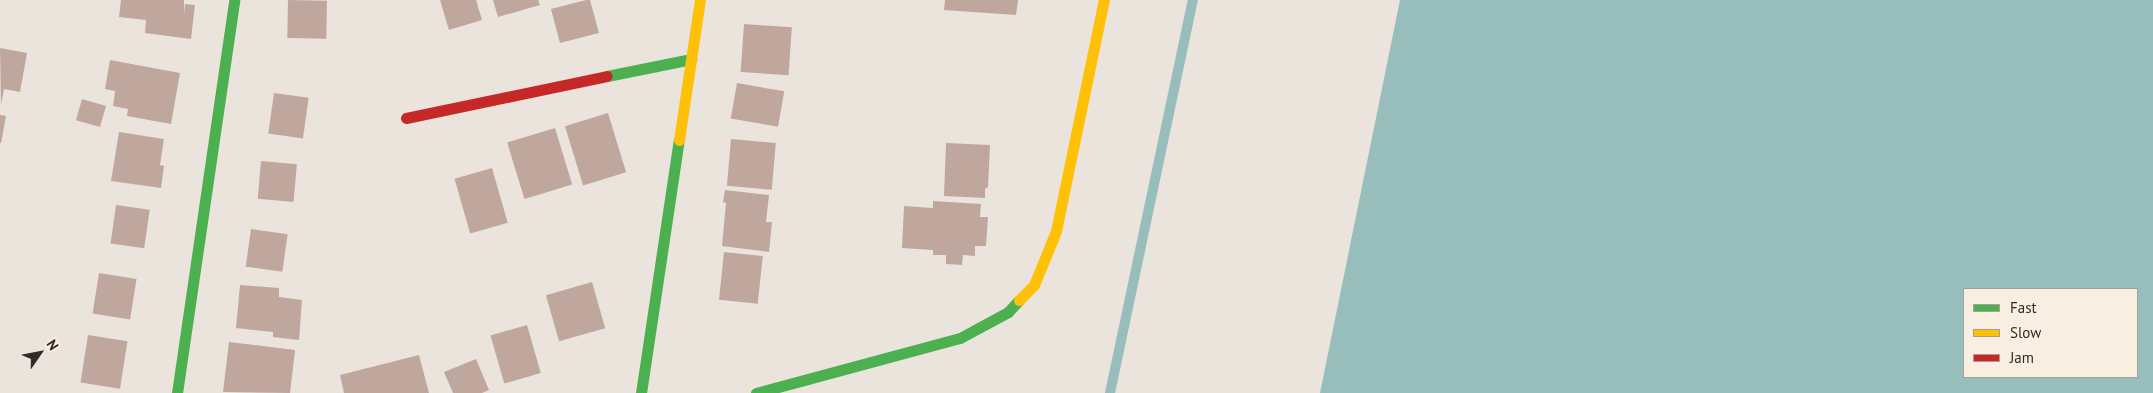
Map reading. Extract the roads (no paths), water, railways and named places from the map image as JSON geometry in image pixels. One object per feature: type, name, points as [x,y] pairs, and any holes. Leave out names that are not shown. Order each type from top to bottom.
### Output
[{"type":"street","points":[[177,393],[234,0]]},
{"type":"street","points":[[641,393],[700,0]]},
{"type":"street","points":[[756,393],[960,338],[1008,312],[1034,286],[1056,231],[1104,0]]},
{"type":"street","points":[[406,118],[691,59]]},
{"type":"water","points":[[1400,0],[2153,0],[2153,393],[1320,393]]},
{"type":"waterway","points":[[1110,393],[1193,0]]}]
